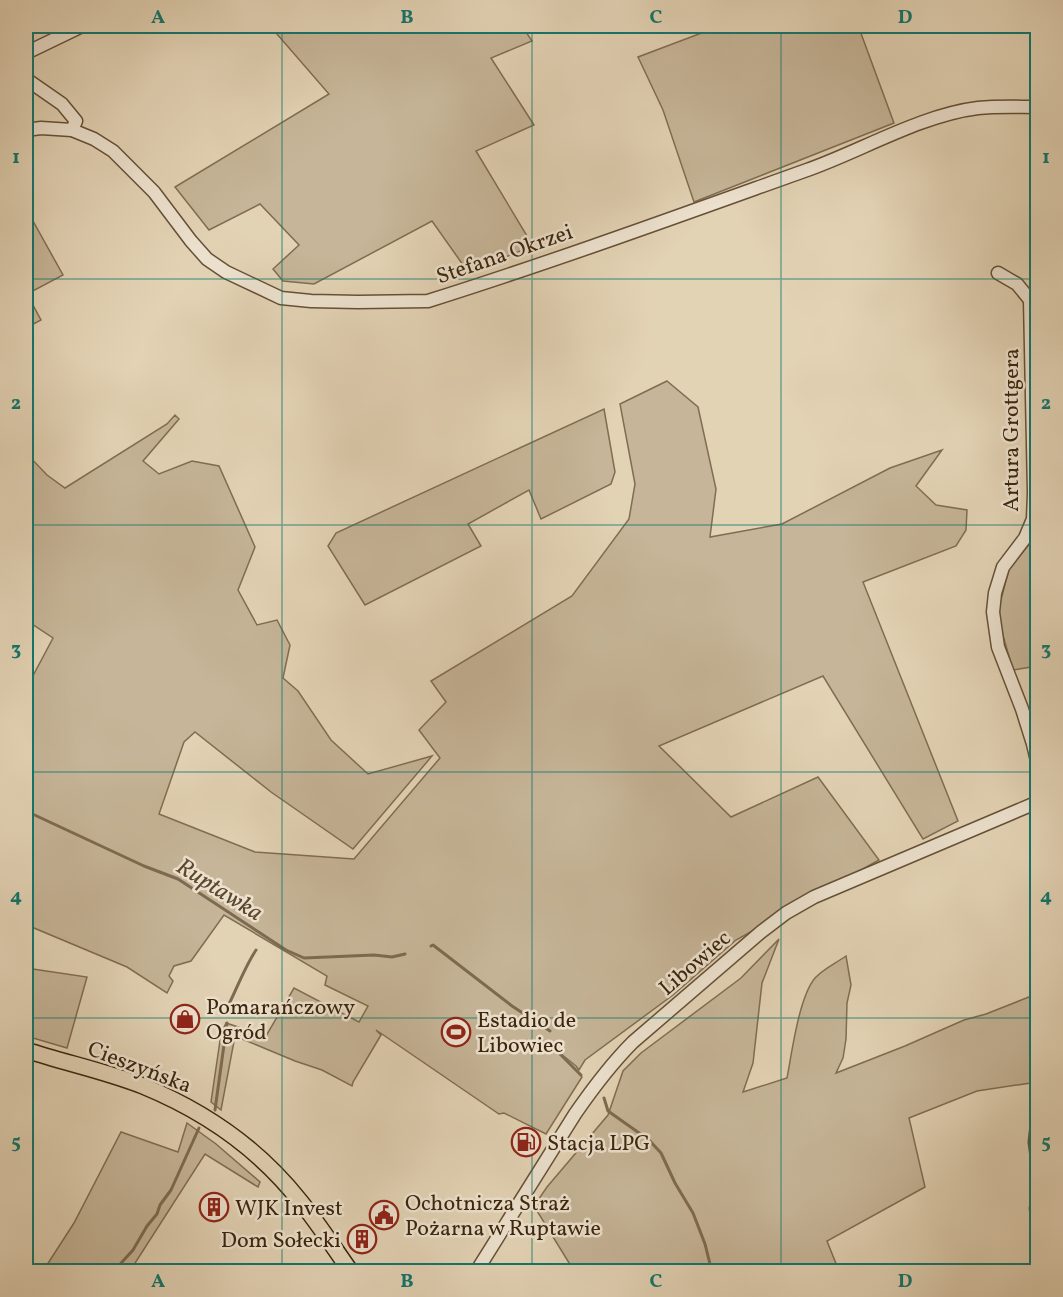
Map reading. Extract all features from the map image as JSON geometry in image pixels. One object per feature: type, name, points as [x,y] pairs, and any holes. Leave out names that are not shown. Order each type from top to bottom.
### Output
[{"type":"main road","name":"Cieszyńska","points":[[26,1050],[142,1086],[174,1100],[219,1126],[243,1143],[282,1179],[310,1213],[351,1272]]},
{"type":"street","points":[[26,52],[82,26]]},
{"type":"street","points":[[26,80],[62,104],[76,121],[72,130]]},
{"type":"street","name":"Stefana Okrzei","points":[[26,130],[41,128],[72,130],[94,139],[113,151],[154,192],[207,259],[226,272],[282,298],[402,303],[428,301],[622,235],[830,162],[947,115],[977,108],[1038,107]]},
{"type":"street","name":"Artura Grottgera","points":[[998,273],[1017,284],[1030,300],[1034,493],[1033,519],[1025,538],[1004,567],[994,592],[993,612],[998,647],[1022,709],[1038,765]]},
{"type":"street","name":"Libowiec","points":[[476,1272],[575,1114],[614,1061],[760,932],[786,913],[814,897],[1038,802]]},
{"type":"street","points":[[1038,1118],[1035,1142],[1038,1165]]},
{"type":"shaded area","points":[[270,26],[522,26],[532,41],[491,58],[534,125],[476,151],[533,246],[468,272],[432,221],[314,284],[283,281],[273,269],[299,245],[260,204],[209,230],[175,187],[329,94]]},
{"type":"shaded area","points":[[720,26],[867,26],[859,28],[894,123],[694,202],[663,110],[638,57]]},
{"type":"shaded area","points":[[994,26],[1037,26],[1037,35]]},
{"type":"shaded area","points":[[28,212],[63,275],[27,294],[41,320],[26,328],[26,213]]},
{"type":"shaded area","points":[[667,381],[698,407],[716,489],[710,537],[782,524],[890,468],[942,450],[916,486],[936,505],[967,510],[966,530],[956,546],[863,582],[958,821],[923,839],[823,676],[659,746],[731,817],[818,777],[879,860],[736,940],[673,995],[585,1060],[579,1070],[555,1049],[582,1077],[546,1134],[504,1113],[499,1114],[376,1030],[381,1035],[352,1086],[322,1070],[235,1036],[221,1110],[211,1102],[221,1034],[226,1023],[266,1036],[294,988],[359,1022],[368,1006],[325,985],[327,976],[224,915],[191,961],[174,966],[169,976],[173,981],[167,993],[127,967],[34,928],[26,920],[26,689],[53,638],[26,620],[26,453],[47,475],[65,488],[167,424],[175,415],[179,419],[143,461],[159,474],[192,461],[219,466],[255,547],[238,590],[257,625],[277,620],[290,645],[283,678],[298,691],[331,740],[368,774],[432,756],[353,849],[271,792],[195,732],[184,742],[159,814],[255,852],[354,859],[440,758],[419,730],[446,702],[431,681],[572,596],[629,519],[635,484],[620,404]]},
{"type":"shaded area","points":[[604,409],[615,472],[611,484],[541,519],[529,490],[468,524],[481,546],[365,605],[328,546],[336,533]]},
{"type":"shaded area","points":[[1037,438],[1037,666],[1013,670],[997,615],[1009,569],[1036,536]]},
{"type":"shaded area","points":[[779,939],[762,983],[753,1063],[743,1092],[787,1078],[797,1025],[809,987],[818,975],[846,956],[851,985],[847,1003],[843,1058],[836,1073],[964,1020],[1034,995],[1037,989],[1037,1082],[977,1091],[909,1118],[925,1187],[827,1241],[839,1271],[574,1271],[534,1206],[547,1187],[608,1115],[623,1071],[641,1053],[741,978]]},
{"type":"shaded area","points":[[26,968],[87,977],[67,1048],[26,1036]]},
{"type":"shaded area","points":[[187,1123],[216,1144],[260,1182],[258,1187],[205,1154],[130,1271],[43,1271],[74,1223],[121,1132],[178,1152]]},
{"type":"waterway","name":"Ruptawka","points":[[26,811],[144,866],[178,879],[286,950],[304,958],[374,955],[392,957],[405,954]]},
{"type":"waterway","name":"Ruptawka","points":[[431,946],[433,945],[512,1006],[550,1031]]},
{"type":"waterway","points":[[227,1008],[256,950]]},
{"type":"waterway","points":[[215,1110],[227,1023]]},
{"type":"waterway","name":"Ruptawka","points":[[557,1051],[581,1075]]},
{"type":"waterway","name":"Ruptawka","points":[[604,1098],[608,1111],[649,1140],[661,1153],[693,1213],[705,1244],[712,1272]]},
{"type":"waterway","points":[[113,1272],[133,1250],[157,1214],[160,1205],[171,1190],[199,1128]]},
{"type":"place","name":"Pomarańczowy Ogród","points":[[185,1019]]},
{"type":"place","name":"Estadio de Libowiec","points":[[456,1032]]},
{"type":"place","name":"Stacja LPG","points":[[526,1142]]},
{"type":"place","name":"WJK Invest","points":[[214,1207]]},
{"type":"place","name":"Ochotnicza Straż Pożarna w Ruptawie","points":[[384,1215]]},
{"type":"place","name":"Dom Sołecki","points":[[362,1239]]}]
